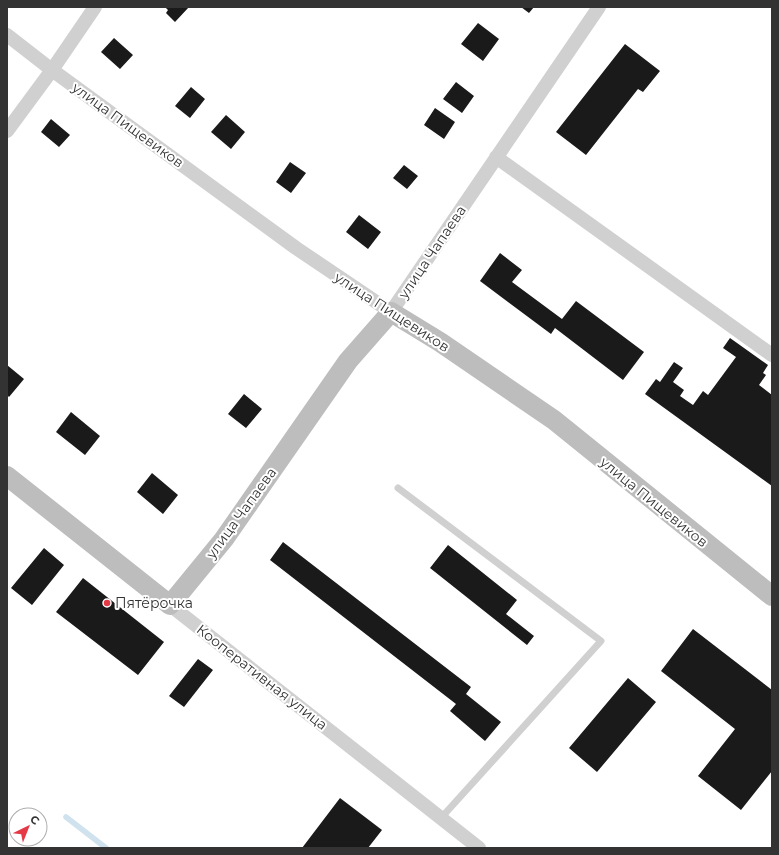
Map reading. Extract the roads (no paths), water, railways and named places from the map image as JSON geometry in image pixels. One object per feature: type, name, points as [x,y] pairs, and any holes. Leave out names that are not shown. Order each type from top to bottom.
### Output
[{"type":"main road","name":"улица Пищевиков","points":[[391,312],[440,342],[554,420],[772,596]]},
{"type":"main road","name":"улица Чапаева","points":[[170,604],[224,539],[348,361],[391,312]]},
{"type":"main road","name":"Кооперативная улица","points":[[7,476],[170,604]]},
{"type":"street","points":[[7,132],[95,7]]},
{"type":"street","name":"улица Чапаева","points":[[391,312],[599,7]]},
{"type":"street","name":"улица Пищевиков","points":[[7,35],[52,70],[296,248],[391,312]]},
{"type":"street","points":[[496,157],[772,354]]},
{"type":"street","name":"Кооперативная улица","points":[[170,604],[479,848]]},
{"type":"lane","points":[[398,488],[601,641],[441,818]]},
{"type":"waterway","points":[[66,817],[106,848]]},
{"type":"place","name":"Пятёрочка","points":[[107,603]]}]
